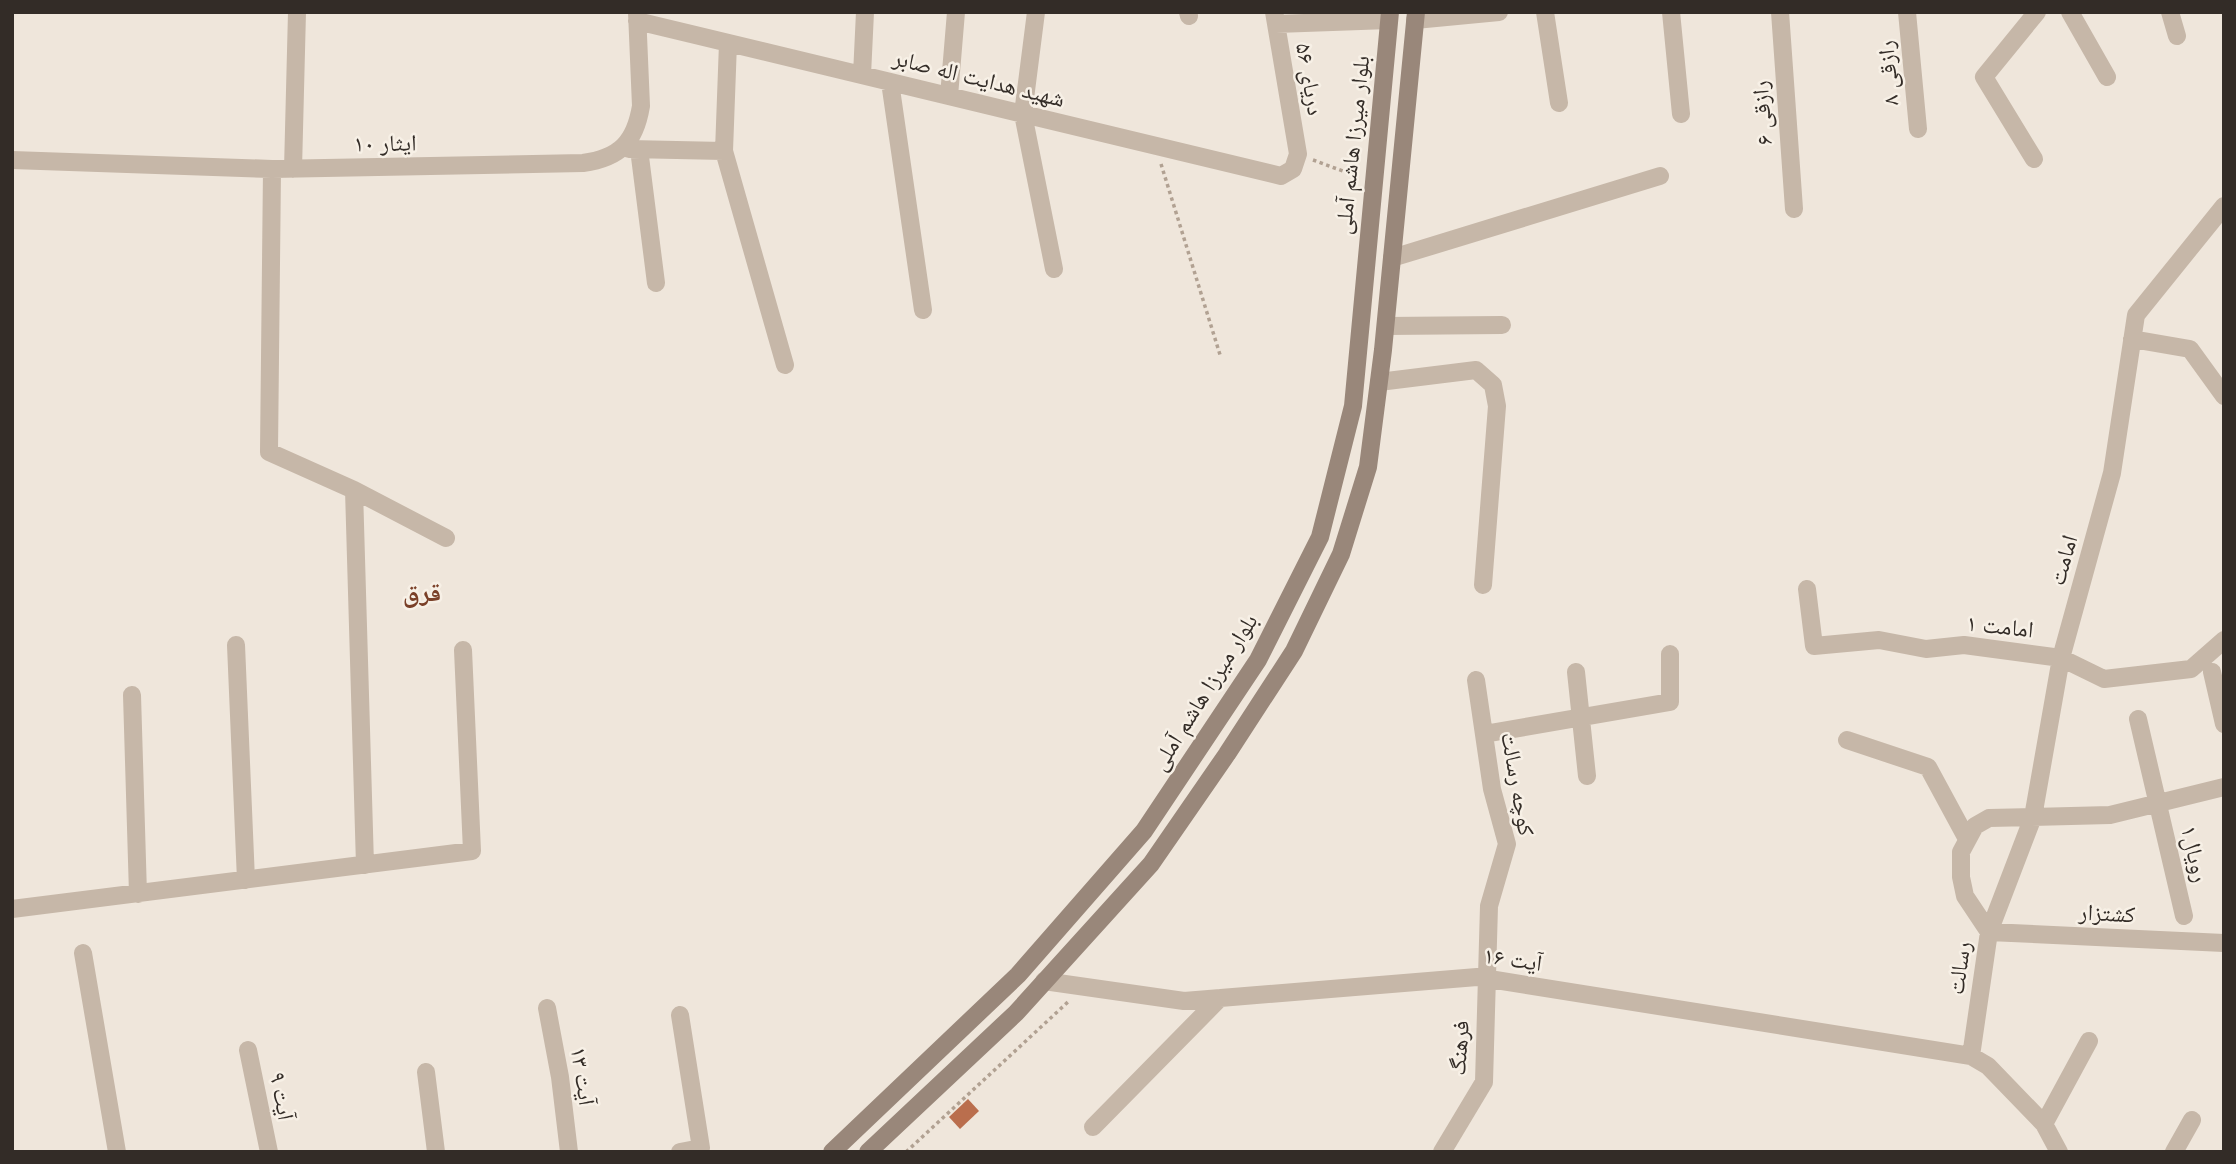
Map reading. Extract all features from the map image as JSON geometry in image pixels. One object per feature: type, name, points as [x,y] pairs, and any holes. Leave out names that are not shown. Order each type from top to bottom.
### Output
[{"type":"main road","name":"بلوار میرزا هاشم آملی","points":[[832,1152],[1018,975],[1144,831],[1258,660],[1320,537],[1353,406],[1389,16]]},
{"type":"main road","points":[[868,1152],[1016,1013],[1151,864],[1294,652],[1341,554],[1368,467],[1386,326],[1416,16]]},
{"type":"main road","points":[[1373,178],[1400,179]]},
{"type":"main road","points":[[1370,217],[1382,213],[1392,218],[1395,225]]},
{"type":"main road","points":[[910,1077],[926,1097]]},
{"type":"street","points":[[293,169],[297,12]]},
{"type":"street","points":[[862,75],[865,12]]},
{"type":"street","points":[[949,96],[956,12]]},
{"type":"street","points":[[1036,12],[1023,114],[1054,269]]},
{"type":"street","points":[[1416,16],[1499,12]]},
{"type":"street","points":[[1545,12],[1559,103]]},
{"type":"street","points":[[1671,12],[1681,114]]},
{"type":"street","name":"رازقی ۶","points":[[1780,12],[1794,209]]},
{"type":"street","name":"رازقی ۸","points":[[1907,12],[1918,129]]},
{"type":"street","points":[[2034,159],[1984,77],[2037,12]]},
{"type":"street","points":[[2070,12],[2107,77]]},
{"type":"street","points":[[2170,12],[2177,36]]},
{"type":"street","points":[[1275,18],[1389,16]]},
{"type":"street","points":[[637,17],[641,106],[630,149],[656,284]]},
{"type":"street","name":"شهید هدایت اله صابر","points":[[637,17],[727,43],[1281,176],[1293,169],[1298,154]]},
{"type":"street","name":"دریای ۵۶","points":[[1275,18],[1298,154]]},
{"type":"street","points":[[727,43],[724,152],[785,365]]},
{"type":"street","points":[[890,82],[923,310]]},
{"type":"street","points":[[630,149],[724,152]]},
{"type":"street","name":"ایثار ۱۰","points":[[12,160],[293,169],[583,163],[599,161],[630,149]]},
{"type":"street","points":[[272,169],[269,452],[354,490],[446,538]]},
{"type":"street","points":[[1392,258],[1660,176]]},
{"type":"street","name":"امامت","points":[[1989,932],[2033,817],[2061,658],[2112,473],[2136,315],[2224,206]]},
{"type":"street","points":[[1386,326],[1502,325]]},
{"type":"street","points":[[2132,339],[2190,349],[2224,396]]},
{"type":"street","points":[[1379,382],[1476,370],[1493,385],[1497,406],[1483,585]]},
{"type":"street","points":[[354,490],[365,865]]},
{"type":"street","name":"امامت ۱","points":[[1807,589],[1814,646],[1878,640],[1926,649],[1964,645],[2061,658],[2104,679],[2191,669],[2224,640]]},
{"type":"street","points":[[236,645],[246,880]]},
{"type":"street","points":[[12,909],[472,851],[463,650]]},
{"type":"street","points":[[1484,734],[1670,702],[1670,654]]},
{"type":"street","points":[[1576,672],[1587,776]]},
{"type":"street","points":[[2212,672],[2224,724]]},
{"type":"street","name":"کوچه رسالت","points":[[1476,680],[1492,789],[1507,844],[1489,906],[1487,979]]},
{"type":"street","points":[[132,695],[138,894]]},
{"type":"street","name":"رویال۱","points":[[2138,719],[2184,916]]},
{"type":"street","points":[[1847,740],[1928,767],[1967,839],[1975,826],[1989,818],[2110,815],[2224,787]]},
{"type":"street","name":"رسالت","points":[[1967,839],[1961,852],[1961,877],[1965,896],[1989,932],[1972,1056]]},
{"type":"street","name":"کشتزار","points":[[1989,932],[2224,943]]},
{"type":"street","points":[[83,953],[117,1152]]},
{"type":"street","name":"آیت ۱۶","points":[[1044,981],[1184,1001],[1477,977],[1972,1056]]},
{"type":"street","name":"فرهنگ","points":[[1442,1152],[1484,1082],[1487,979]]},
{"type":"street","points":[[1093,1127],[1220,998]]},
{"type":"street","name":"آیت ۱۳","points":[[547,1008],[569,1152]]},
{"type":"street","points":[[680,1015],[701,1148],[680,1152]]},
{"type":"street","points":[[2044,1124],[2090,1041]]},
{"type":"street","name":"آیت ۹","points":[[248,1049],[268,1152]]},
{"type":"street","points":[[1972,1056],[1987,1066],[2044,1124],[2059,1152]]},
{"type":"street","points":[[426,1072],[436,1152]]},
{"type":"street","points":[[2174,1152],[2192,1120]]},
{"type":"path","points":[[1155,146],[1221,358]]},
{"type":"path","points":[[1298,154],[1373,178]]},
{"type":"path","points":[[906,1152],[1085,987]]},
{"type":"building","points":[[968,1099],[979,1111],[960,1129],[949,1117]]},
{"type":"district","name":"قرق","points":[[422,592]]}]
